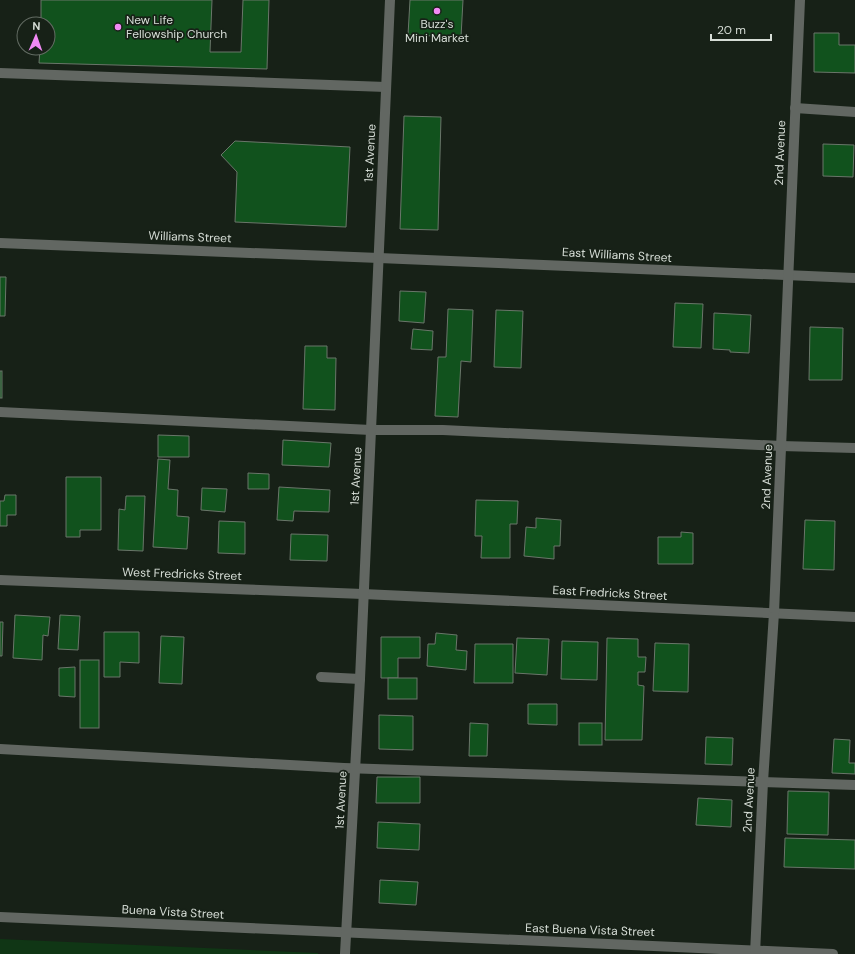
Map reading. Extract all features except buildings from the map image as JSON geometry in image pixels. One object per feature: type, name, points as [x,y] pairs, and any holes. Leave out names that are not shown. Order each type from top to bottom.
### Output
[{"type":"street","name":"1st Avenue","points":[[345,954],[356,769],[390,0]]},
{"type":"street","name":"2nd Avenue","points":[[755,952],[763,782],[774,613],[800,0]]},
{"type":"street","points":[[0,73],[386,87]]},
{"type":"street","points":[[795,108],[855,112]]},
{"type":"street","name":"Williams Street","points":[[0,243],[378,258]]},
{"type":"street","name":"East Williams Street","points":[[378,258],[855,278]]},
{"type":"street","points":[[0,412],[371,430],[443,430],[781,446],[855,448]]},
{"type":"street","name":"West Fredricks Street","points":[[0,580],[364,594]]},
{"type":"street","name":"East Fredricks Street","points":[[364,594],[855,617]]},
{"type":"street","points":[[321,677],[360,679]]},
{"type":"street","points":[[0,749],[356,769],[855,785]]},
{"type":"street","name":"Buena Vista Street","points":[[0,917],[346,933]]},
{"type":"street","name":"East Buena Vista Street","points":[[346,933],[684,950],[834,954]]},
{"type":"green space","points":[[0,939],[318,953],[318,954],[0,954]]},
{"type":"place","name":"Buzz's Mini Market","points":[[437,11]]},
{"type":"place","name":"New Life Fellowship Church","points":[[118,27]]}]
